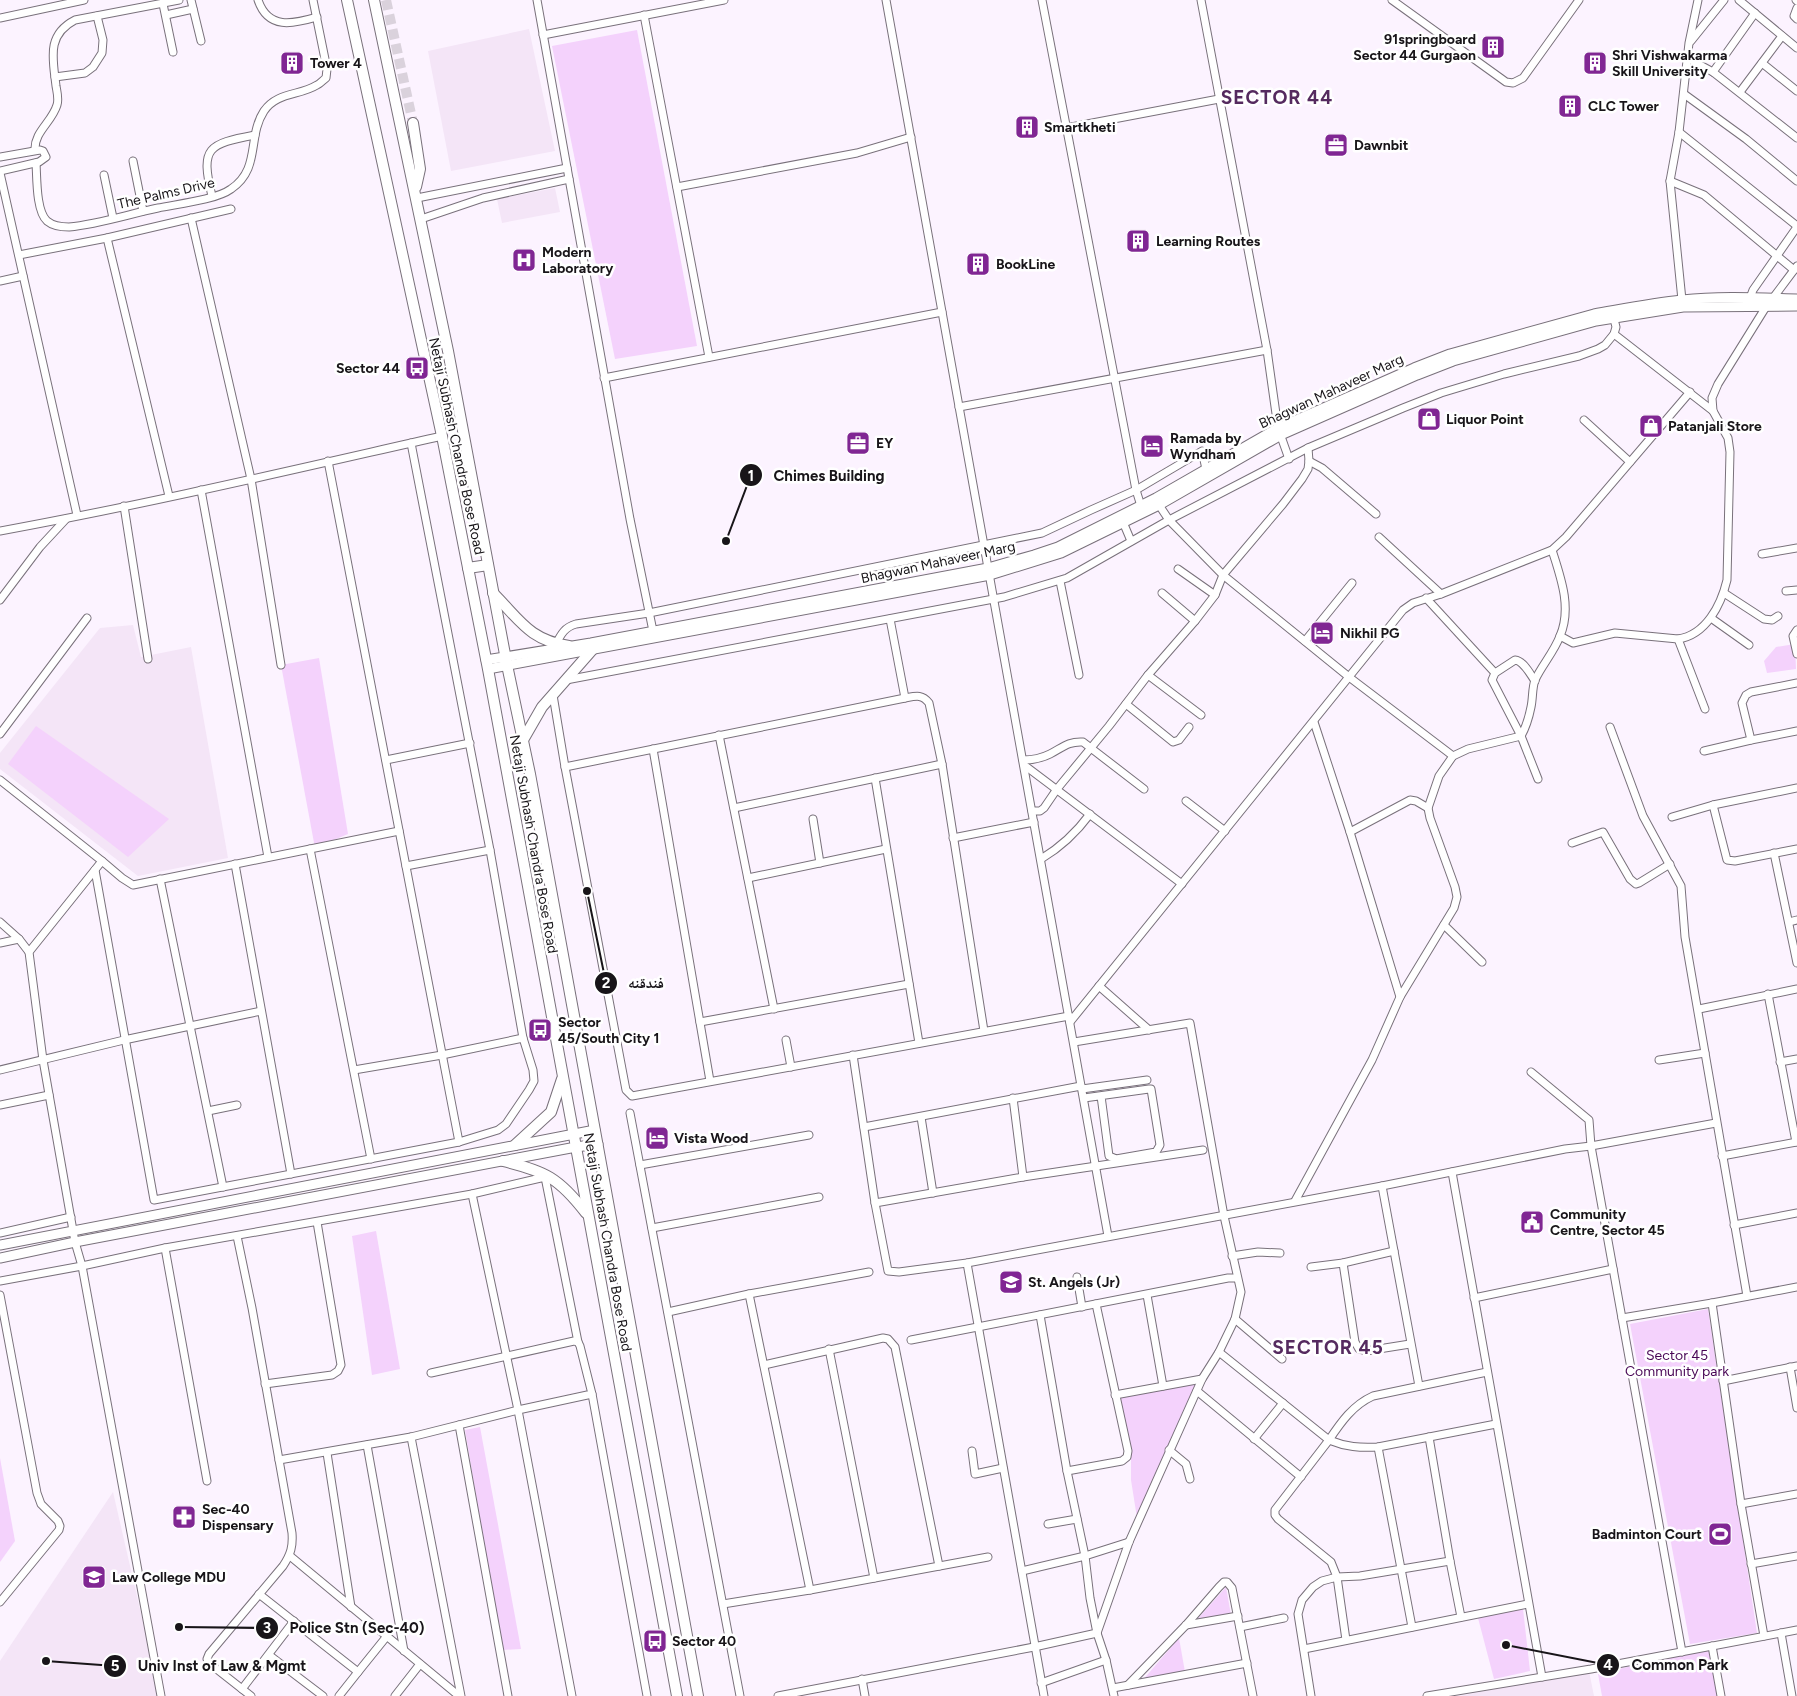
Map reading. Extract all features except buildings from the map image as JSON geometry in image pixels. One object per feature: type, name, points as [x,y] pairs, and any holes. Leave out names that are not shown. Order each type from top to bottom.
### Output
[{"type":"main road","name":"Netaji Subhash Chandra Bose Road","points":[[347,0],[442,436],[487,664],[677,1696]]},
{"type":"main road","name":"Netaji Subhash Chandra Bose Road","points":[[374,0],[448,350],[506,661],[523,740],[698,1696]]},
{"type":"main road","points":[[413,123],[420,169],[416,194]]},
{"type":"main road","points":[[468,568],[488,565]]},
{"type":"main road","points":[[493,593],[529,630],[547,642],[569,646]]},
{"type":"main road","points":[[523,740],[534,717],[592,649]]},
{"type":"main road","points":[[515,1145],[551,1112],[563,1077]]},
{"type":"main road","points":[[503,1161],[532,1168],[549,1175],[575,1198],[588,1216]]},
{"type":"street","points":[[0,18],[71,1],[84,0]]},
{"type":"street","points":[[0,157],[35,150],[36,140],[56,106],[58,99],[52,55],[54,43],[60,32],[68,24],[75,20],[179,0]]},
{"type":"street","points":[[191,0],[201,41]]},
{"type":"street","points":[[258,0],[262,11],[281,23],[297,23],[317,17]]},
{"type":"street","name":"The Palms Drive","points":[[35,150],[43,151],[46,157],[36,163],[40,209],[46,220],[55,226],[68,227],[113,218],[212,196],[230,190],[243,179],[252,158],[255,135],[263,113],[270,104],[282,96],[318,86],[326,78],[327,69],[313,0]]},
{"type":"street","points":[[537,0],[604,378],[653,631]]},
{"type":"street","points":[[543,35],[724,0]]},
{"type":"street","points":[[886,0],[1108,1236]]},
{"type":"street","points":[[1042,0],[1140,506]]},
{"type":"street","points":[[1202,0],[1267,350],[1280,431],[1289,459]]},
{"type":"street","points":[[1392,0],[1506,82],[1513,83],[1523,78],[1579,0]]},
{"type":"street","points":[[1682,300],[1670,181],[1679,132],[1689,43],[1698,0]]},
{"type":"street","points":[[1689,43],[1724,0]]},
{"type":"street","points":[[1739,0],[1797,48]]},
{"type":"street","points":[[163,4],[173,52]]},
{"type":"street","points":[[166,15],[193,8]]},
{"type":"street","points":[[1797,8],[1794,16],[1797,20]]},
{"type":"street","points":[[1713,72],[1755,13]]},
{"type":"street","points":[[644,15],[709,358]]},
{"type":"street","points":[[55,77],[85,73],[93,67],[102,53],[103,40],[97,16]]},
{"type":"street","points":[[1740,92],[1782,36]]},
{"type":"street","points":[[1687,58],[1713,72],[1797,138]]},
{"type":"street","points":[[1762,62],[1797,91]]},
{"type":"street","points":[[1684,94],[1746,139],[1797,181]]},
{"type":"street","points":[[1066,128],[1219,99]]},
{"type":"street","points":[[1679,132],[1797,227],[1776,254],[1750,298]]},
{"type":"street","points":[[212,196],[206,173],[208,155],[216,146],[224,142],[255,135]]},
{"type":"street","points":[[677,187],[857,152],[911,137]]},
{"type":"street","points":[[133,161],[143,211]]},
{"type":"street","points":[[36,163],[0,172],[77,515]]},
{"type":"street","points":[[416,194],[567,168]]},
{"type":"street","points":[[104,175],[113,218]]},
{"type":"street","points":[[421,219],[483,198],[569,179]]},
{"type":"street","points":[[1670,181],[1704,195],[1795,268],[1770,302],[1718,384],[1712,398],[1713,411]]},
{"type":"street","points":[[19,255],[107,238],[231,209]]},
{"type":"street","points":[[191,218],[251,479],[281,665]]},
{"type":"street","points":[[107,238],[169,496]]},
{"type":"street","points":[[0,281],[24,276]]},
{"type":"street","name":"Bhagwan Mahaveer Marg","points":[[506,661],[569,646],[989,572],[1058,547],[1140,506],[1280,431],[1452,361],[1596,321],[1613,314],[1682,300],[1750,298],[1797,306]]},
{"type":"street","name":"Bhagwan Mahaveer Marg","points":[[1613,314],[1797,299]]},
{"type":"street","points":[[604,378],[942,312]]},
{"type":"street","points":[[566,680],[994,599],[1060,581],[1169,520],[1308,448],[1442,393],[1504,374],[1584,354],[1605,345],[1614,334],[1616,327],[1613,314]]},
{"type":"street","points":[[1560,636],[1573,643],[1615,633],[1678,639],[1686,638],[1711,618],[1724,593],[1727,580],[1730,452],[1728,438],[1713,411],[1614,334]]},
{"type":"street","points":[[959,407],[1267,350]]},
{"type":"street","points":[[553,695],[628,1094],[632,1096],[984,1031],[1070,1019],[1314,722],[1403,610],[1413,603],[1442,594],[1552,550],[1566,537],[1690,392]]},
{"type":"street","points":[[1584,420],[1630,462]]},
{"type":"street","name":"Bhagwan Mahaveer Marg","points":[[487,664],[592,649],[989,572],[1061,553],[1159,505],[1280,431]]},
{"type":"street","points":[[0,531],[200,490],[442,436]]},
{"type":"street","points":[[95,870],[154,1200],[459,1142],[498,1130],[506,1124],[534,1080],[533,1070],[523,1038],[470,743],[411,443]]},
{"type":"street","points":[[1032,811],[1040,811],[1044,808],[1148,675],[1215,595],[1223,576],[1283,504],[1308,470],[1308,448]]},
{"type":"street","points":[[556,644],[568,626],[649,613],[1042,533],[1136,490],[1202,451],[1206,469]]},
{"type":"street","points":[[328,461],[459,1142]]},
{"type":"street","points":[[1309,461],[1322,468],[1376,514]]},
{"type":"street","points":[[200,490],[268,857]]},
{"type":"street","points":[[1159,505],[1169,520],[1223,576],[1349,677],[1453,756]]},
{"type":"street","points":[[124,506],[148,659]]},
{"type":"street","points":[[0,600],[40,547],[67,518]]},
{"type":"street","points":[[1123,522],[1131,541]]},
{"type":"street","points":[[1379,537],[1442,594]]},
{"type":"street","points":[[1762,554],[1797,548]]},
{"type":"street","points":[[1521,736],[1531,708],[1535,681],[1560,636],[1565,599],[1562,581],[1552,550]]},
{"type":"street","points":[[1178,569],[1215,595]]},
{"type":"street","points":[[1060,581],[1079,675]]},
{"type":"street","points":[[1306,642],[1352,583]]},
{"type":"street","points":[[1786,591],[1797,590]]},
{"type":"street","points":[[1162,593],[1195,621]]},
{"type":"street","points":[[1724,593],[1764,619],[1772,620],[1778,616]]},
{"type":"street","points":[[1426,598],[1494,673]]},
{"type":"street","points":[[0,734],[87,618]]},
{"type":"street","points":[[1711,618],[1749,645]]},
{"type":"street","points":[[890,619],[905,698]]},
{"type":"street","points":[[1797,630],[1793,636],[1797,654]]},
{"type":"street","points":[[1678,639],[1705,709]]},
{"type":"street","points":[[1535,681],[1518,660],[1494,673],[1492,680],[1521,736],[1538,779]]},
{"type":"street","points":[[1148,675],[1201,715]]},
{"type":"street","points":[[1751,740],[1742,704],[1746,695],[1751,692],[1797,683]]},
{"type":"street","points":[[565,766],[905,698],[919,696],[925,698],[929,703],[942,764],[984,1031]]},
{"type":"street","points":[[1126,704],[1173,742],[1179,740],[1189,727]]},
{"type":"street","points":[[1314,722],[1350,832],[1400,997]]},
{"type":"street","points":[[1610,727],[1640,809],[1677,876],[1682,894],[1685,937],[1699,1009],[1716,1122],[1747,1296]]},
{"type":"street","points":[[1704,751],[1797,732]]},
{"type":"street","points":[[720,735],[774,1009]]},
{"type":"street","points":[[1295,1201],[1372,1060],[1400,997],[1454,908],[1457,897],[1428,808],[1439,776],[1453,756],[1468,749],[1521,736]]},
{"type":"street","points":[[1024,762],[1048,756],[1064,745],[1074,741],[1083,742],[1144,789]]},
{"type":"street","points":[[386,760],[470,743]]},
{"type":"street","points":[[653,749],[710,1081]]},
{"type":"street","points":[[1024,762],[1182,884]]},
{"type":"street","points":[[734,808],[942,764]]},
{"type":"street","points":[[875,778],[919,1043]]},
{"type":"street","points":[[0,781],[133,885],[399,831]]},
{"type":"street","points":[[1672,817],[1714,805],[1797,788]]},
{"type":"street","points":[[1350,832],[1410,800],[1416,801],[1428,808]]},
{"type":"street","points":[[1186,801],[1225,831]]},
{"type":"street","points":[[1714,805],[1727,860],[1735,861],[1797,849]]},
{"type":"street","points":[[1041,859],[1058,849],[1080,828],[1090,814]]},
{"type":"street","points":[[813,819],[820,863]]},
{"type":"street","points":[[953,838],[1034,822]]},
{"type":"street","points":[[1572,844],[1603,832],[1630,879],[1636,884],[1670,864]]},
{"type":"street","points":[[310,849],[371,1158]]},
{"type":"street","points":[[748,878],[886,849]]},
{"type":"street","points":[[406,866],[490,850]]},
{"type":"street","points":[[1774,854],[1797,963]]},
{"type":"street","points":[[29,952],[102,860]]},
{"type":"street","points":[[235,864],[291,1174]]},
{"type":"street","points":[[160,879],[223,1187]]},
{"type":"street","points":[[1788,922],[1797,920]]},
{"type":"street","points":[[0,922],[19,939],[29,952],[43,1060],[75,1242],[82,1266],[161,1696]]},
{"type":"street","points":[[1444,925],[1482,962]]},
{"type":"street","points":[[0,943],[19,939]]},
{"type":"street","points":[[700,1022],[909,984]]},
{"type":"street","points":[[1099,986],[1149,1030]]},
{"type":"street","points":[[1699,1009],[1797,989]]},
{"type":"street","points":[[1722,1156],[1796,1142],[1768,994]]},
{"type":"street","points":[[0,1070],[124,1040],[261,1011]]},
{"type":"street","points":[[1074,1042],[1190,1023],[1224,1216],[1241,1292],[1235,1320],[1219,1352],[1202,1379],[1129,1542],[1097,1632]]},
{"type":"street","points":[[354,1070],[442,1055],[523,1038]]},
{"type":"street","points":[[786,1040],[790,1066]]},
{"type":"street","points":[[1659,1060],[1705,1052]]},
{"type":"street","points":[[853,1055],[875,1203],[888,1271],[899,1272],[967,1262],[1224,1216],[1565,1149],[1591,1146],[1716,1122]]},
{"type":"street","points":[[1780,1062],[1797,1059]]},
{"type":"street","points":[[1531,1072],[1589,1120],[1591,1146],[1682,1652]]},
{"type":"street","points":[[864,1127],[1013,1098],[1147,1080]]},
{"type":"street","points":[[1084,1098],[1151,1089],[1160,1145],[1159,1150],[1116,1159],[1111,1158],[1109,1156],[1101,1096]]},
{"type":"street","points":[[0,1105],[49,1095]]},
{"type":"street","points":[[1013,1098],[1023,1177]]},
{"type":"street","points":[[208,1111],[237,1105]]},
{"type":"street","points":[[630,1113],[740,1696]]},
{"type":"street","points":[[921,1117],[933,1193]]},
{"type":"street","points":[[0,1244],[595,1130]]},
{"type":"street","points":[[640,1166],[809,1135]]},
{"type":"street","points":[[0,1258],[75,1242],[598,1144]]},
{"type":"street","points":[[875,1203],[1023,1177],[1203,1150]]},
{"type":"street","points":[[1452,1172],[1542,1677]]},
{"type":"street","points":[[0,1281],[165,1248],[472,1194],[545,1177],[578,1342],[592,1394],[647,1696]]},
{"type":"street","points":[[1382,1186],[1419,1386]]},
{"type":"street","points":[[472,1194],[518,1410],[572,1696]]},
{"type":"street","points":[[652,1228],[819,1197]]},
{"type":"street","points":[[1734,1225],[1797,1213]]},
{"type":"street","points":[[0,1233],[71,1217]]},
{"type":"street","points":[[265,1384],[332,1375],[338,1371],[341,1365],[317,1222]]},
{"type":"street","points":[[237,1236],[292,1533],[290,1556],[207,1659],[209,1663],[251,1696]]},
{"type":"street","points":[[165,1248],[207,1481]]},
{"type":"street","points":[[1312,1267],[1343,1263],[1394,1251]]},
{"type":"street","points":[[1232,1256],[1258,1252],[1280,1253]]},
{"type":"street","points":[[967,1262],[1044,1696]]},
{"type":"street","points":[[1343,1263],[1355,1342],[1359,1348],[1366,1351],[1410,1344]]},
{"type":"street","points":[[1474,1298],[1613,1269]]},
{"type":"street","points":[[668,1312],[749,1294],[869,1272]]},
{"type":"street","points":[[1077,1277],[1082,1307]]},
{"type":"street","points":[[910,1340],[1228,1278],[1237,1278]]},
{"type":"street","points":[[1622,1318],[1797,1287]]},
{"type":"street","points":[[749,1294],[810,1590]]},
{"type":"street","points":[[0,1295],[37,1493],[41,1504],[60,1526],[59,1530],[0,1602]]},
{"type":"street","points":[[1146,1295],[1163,1386]]},
{"type":"street","points":[[1712,1303],[1741,1504],[1764,1636]]},
{"type":"street","points":[[1067,1471],[1122,1461],[1127,1457],[1128,1451],[1096,1304]]},
{"type":"street","points":[[1040,1316],[1067,1471],[1085,1556],[1090,1598],[1113,1692],[1128,1685],[1247,1662]]},
{"type":"street","points":[[1235,1320],[1282,1359]]},
{"type":"street","points":[[764,1366],[883,1338],[888,1339],[895,1347],[939,1566]]},
{"type":"street","points":[[431,1373],[574,1341],[578,1342]]},
{"type":"street","points":[[829,1350],[874,1578]]},
{"type":"street","points":[[1219,1352],[1329,1440],[1344,1446],[1360,1448],[1378,1447],[1496,1424]]},
{"type":"street","points":[[1722,1381],[1794,1366],[1797,1408]]},
{"type":"street","points":[[1346,1640],[1335,1569],[1326,1556],[1278,1519],[1275,1515],[1275,1510],[1302,1477],[1342,1421],[1362,1401],[1373,1396],[1487,1372]]},
{"type":"street","points":[[1115,1395],[1202,1379]]},
{"type":"street","points":[[1197,1391],[1302,1477]]},
{"type":"street","points":[[279,1460],[411,1437],[518,1410],[592,1394]]},
{"type":"street","points":[[1254,1439],[1283,1403]]},
{"type":"street","points":[[458,1425],[508,1696]]},
{"type":"street","points":[[411,1437],[460,1696]]},
{"type":"street","points":[[1429,1437],[1461,1617]]},
{"type":"street","points":[[367,1445],[405,1651]]},
{"type":"street","points":[[1378,1447],[1412,1627]]},
{"type":"street","points":[[1169,1450],[1186,1464],[1190,1479]]},
{"type":"street","points":[[972,1452],[975,1474],[1003,1468]]},
{"type":"street","points":[[327,1453],[351,1607]]},
{"type":"street","points":[[1741,1504],[1797,1494]]},
{"type":"street","points":[[1048,1524],[1077,1519]]},
{"type":"street","points":[[1022,1571],[1085,1556],[1129,1542]]},
{"type":"street","points":[[290,1556],[460,1696]]},
{"type":"street","points":[[1751,1564],[1797,1556]]},
{"type":"street","points":[[723,1604],[988,1557]]},
{"type":"street","points":[[1311,1696],[1298,1614],[1299,1605],[1313,1587],[1322,1581],[1337,1577],[1360,1576],[1450,1561]]},
{"type":"street","points":[[1128,1685],[1186,1625],[1224,1582],[1227,1582],[1232,1588],[1253,1696]]},
{"type":"street","points":[[259,1594],[358,1672]]},
{"type":"street","points":[[1304,1649],[1528,1604]]},
{"type":"street","points":[[1186,1625],[1238,1616]]},
{"type":"street","points":[[1240,1627],[1284,1618]]},
{"type":"street","points":[[242,1689],[294,1621]]},
{"type":"street","points":[[1427,1696],[1797,1630]]},
{"type":"street","points":[[778,1696],[1034,1647],[1097,1632]]},
{"type":"street","points":[[1781,1633],[1792,1696]]},
{"type":"street","points":[[339,1696],[387,1636]]},
{"type":"street","points":[[1712,1646],[1721,1696]]},
{"type":"street","points":[[269,1655],[323,1696]]},
{"type":"street","points":[[1041,1682],[1106,1660]]},
{"type":"street","points":[[395,1696],[420,1664]]},
{"type":"street","points":[[862,1679],[865,1696]]},
{"type":"shaded area","points":[[529,29],[555,151],[451,171],[428,51]]},
{"type":"shaded area","points":[[555,188],[560,212],[502,223],[497,199]]},
{"type":"shaded area","points":[[133,625],[141,657],[191,647],[228,858],[138,876],[0,769],[0,753],[100,628]]},
{"type":"shaded area","name":"Law College MDU","points":[[113,1492],[160,1696],[0,1696],[0,1661]]},
{"type":"shaded area","points":[[1589,1671],[1594,1696],[1459,1696]]},
{"type":"green space","points":[[637,30],[697,346],[615,359],[552,46]]},
{"type":"green space","points":[[1795,644],[1796,669],[1767,673],[1764,661],[1776,647]]},
{"type":"green space","points":[[319,658],[348,834],[315,848],[281,665]]},
{"type":"green space","points":[[36,726],[169,819],[128,857],[8,764]]},
{"type":"green space","points":[[376,1231],[400,1369],[372,1375],[352,1236]]},
{"type":"green space","name":"Sector 45 Community park","points":[[1708,1309],[1757,1633],[1690,1644],[1630,1324]]},
{"type":"green space","points":[[1198,1382],[1137,1518],[1131,1480],[1131,1460],[1118,1397]]},
{"type":"green space","points":[[480,1427],[521,1649],[502,1650],[465,1430]]},
{"type":"green space","points":[[0,1458],[15,1541],[0,1562]]},
{"type":"green space","points":[[1226,1587],[1231,1615],[1194,1623]]},
{"type":"green space","points":[[1523,1609],[1530,1671],[1494,1679],[1478,1618]]},
{"type":"green space","points":[[1179,1638],[1185,1672],[1142,1681]]},
{"type":"green space","points":[[1710,1647],[1717,1696],[1602,1696],[1598,1674]]},
{"type":"tunnel","points":[[386,0],[413,123]]},
{"type":"place","name":"91springboard Sector 44 Gurgaon","points":[[1493,47]]},
{"type":"place","name":"Tower 4","points":[[292,63]]},
{"type":"place","name":"Shri Vishwakarma Skill University","points":[[1595,63]]},
{"type":"place","name":"CLC Tower","points":[[1570,106]]},
{"type":"place","name":"Smartkheti","points":[[1027,127]]},
{"type":"place","name":"Dawnbit","points":[[1336,145]]},
{"type":"place","name":"Learning Routes","points":[[1138,241]]},
{"type":"place","name":"Modern Laboratory","points":[[524,260]]},
{"type":"place","name":"BookLine","points":[[978,264]]},
{"type":"place","name":"Sector 44","points":[[417,368]]},
{"type":"place","name":"Liquor Point","points":[[1429,419]]},
{"type":"place","name":"Patanjali Store","points":[[1651,426]]},
{"type":"place","name":"EY","points":[[858,443]]},
{"type":"place","name":"Ramada by Wyndham","points":[[1152,446]]},
{"type":"place","name":"Chimes Building","points":[[726,541]]},
{"type":"place","name":"Nikhil PG","points":[[1322,633]]},
{"type":"place","name":"فندقنه","points":[[587,891]]},
{"type":"place","name":"Sector 45/South City 1","points":[[540,1030]]},
{"type":"place","name":"Vista Wood","points":[[657,1138]]},
{"type":"place","name":"Community Centre, Sector 45","points":[[1532,1222]]},
{"type":"place","name":"St. Angels (Jr)","points":[[1011,1282]]},
{"type":"place","name":"Sec-40 Dispensary","points":[[184,1517]]},
{"type":"place","name":"Badminton Court","points":[[1720,1534]]},
{"type":"place","name":"Law College MDU","points":[[94,1577]]},
{"type":"place","name":"Police Stn (Sec-40)","points":[[179,1627]]},
{"type":"place","name":"Sector 40","points":[[655,1641]]},
{"type":"place","name":"Common Park","points":[[1506,1645]]},
{"type":"place","name":"Univ Inst of Law & Mgmt","points":[[46,1661]]},
{"type":"district","name":"SECTOR 44","points":[[1277,97]]},
{"type":"district","name":"SECTOR 45","points":[[1328,1347]]}]
